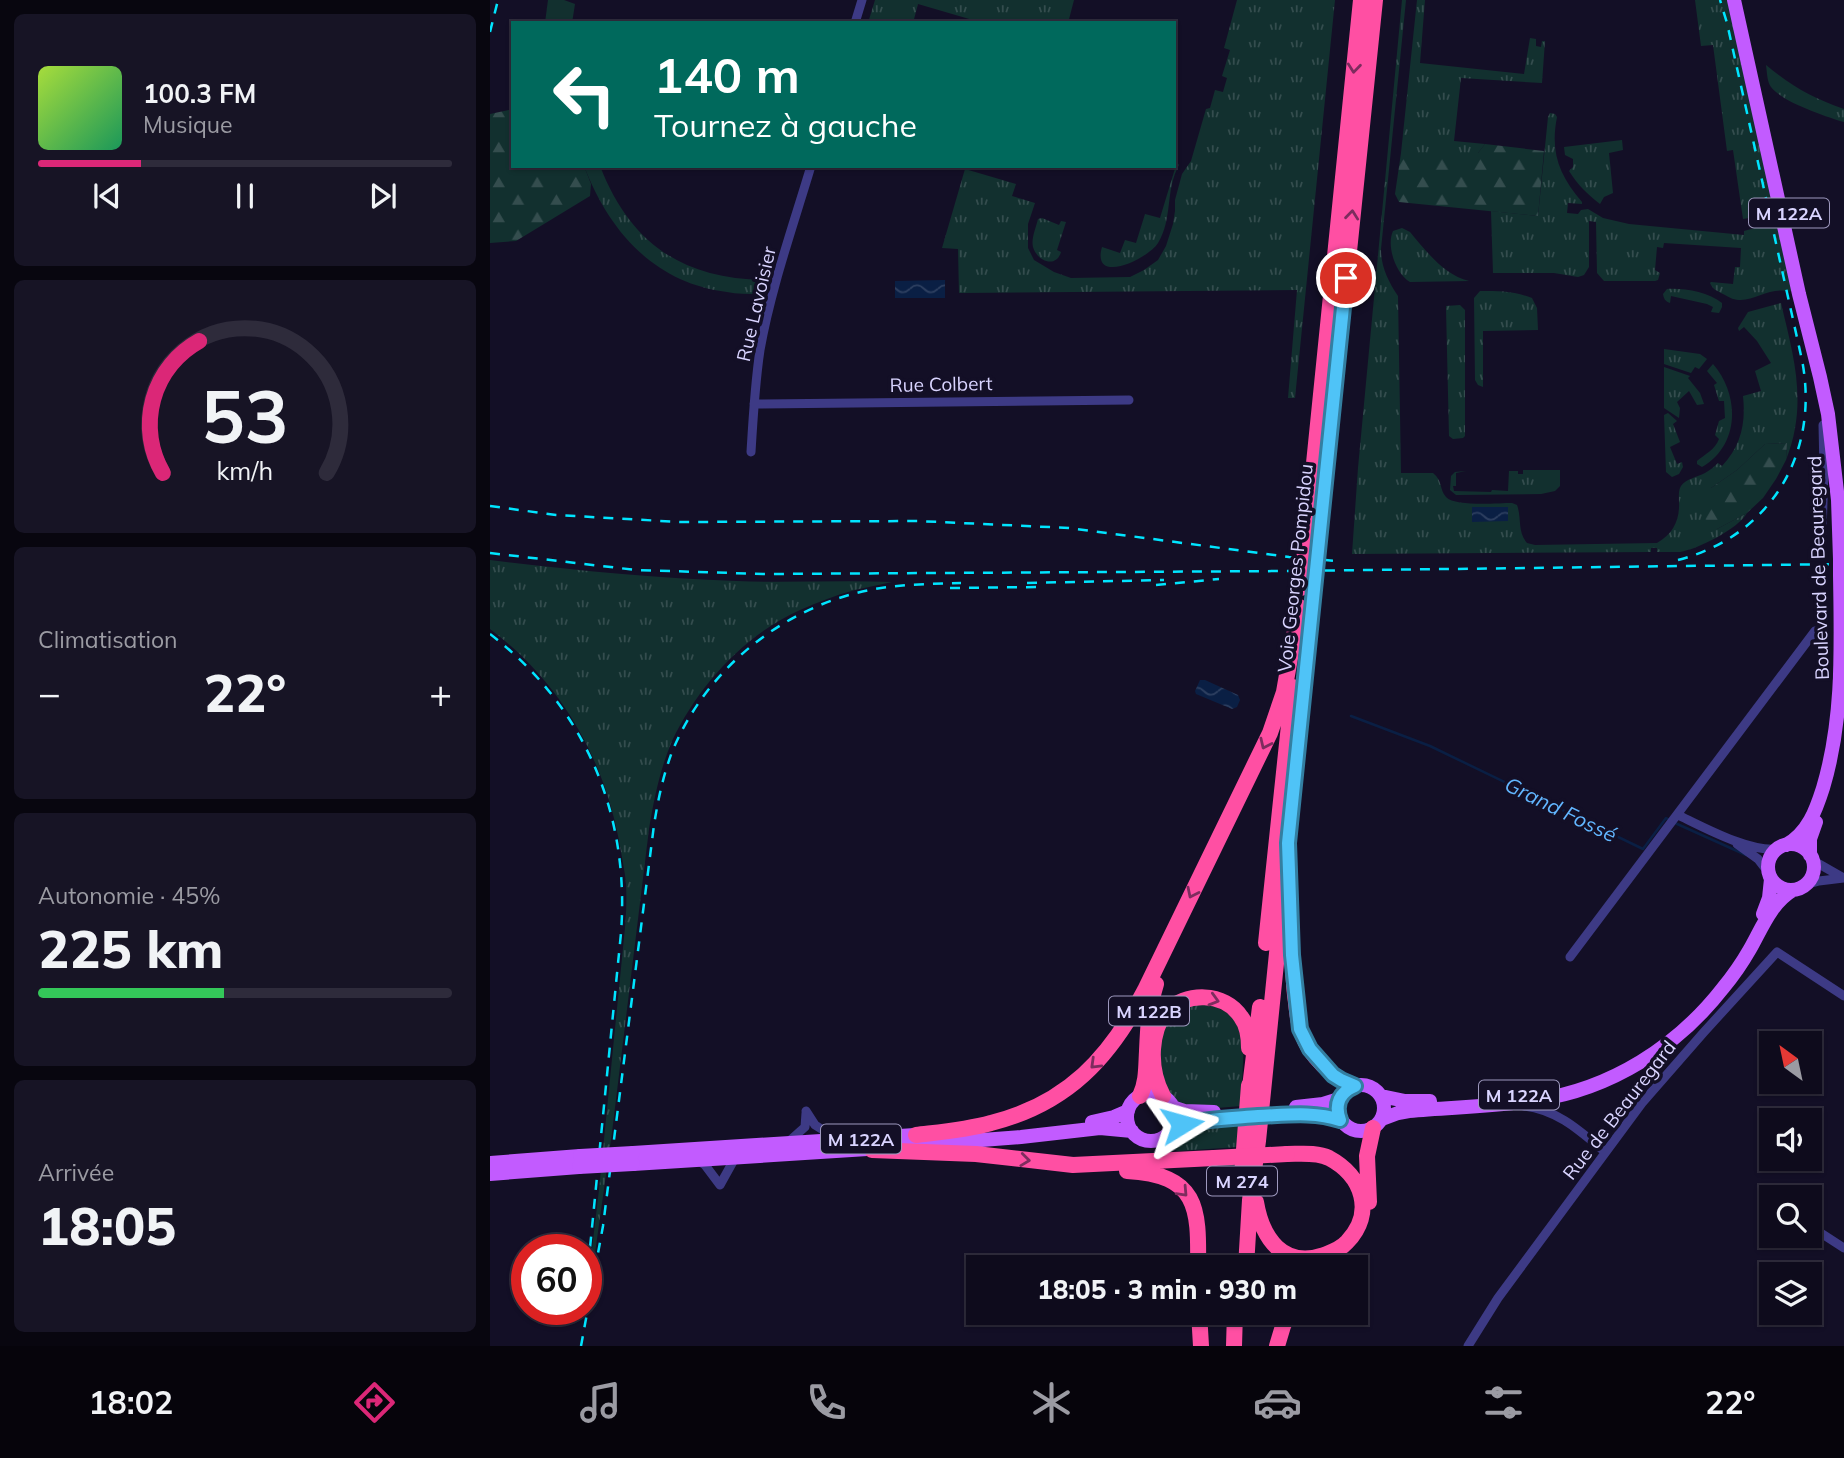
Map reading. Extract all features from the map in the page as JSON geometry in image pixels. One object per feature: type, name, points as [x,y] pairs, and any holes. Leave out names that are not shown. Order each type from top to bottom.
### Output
[{"type":"highway","name":"Voie Georges Pompidou","points":[[1312,552],[1361,0]]},
{"type":"highway","name":"Voie Georges Pompidou","points":[[1258,1141],[1288,843],[1308,588],[1375,0]]},
{"type":"highway","name":"Voie Georges Pompidou","points":[[1249,1095],[1294,678],[1299,607],[1308,588]]},
{"type":"highway","points":[[916,1135],[1004,1120],[1048,1101],[1081,1077],[1105,1053],[1126,1025],[1274,723],[1284,692],[1299,607]]},
{"type":"highway","points":[[1288,843],[1292,955],[1300,1029],[1310,1049],[1333,1075],[1355,1086]]},
{"type":"highway","name":"M 122B","points":[[1140,1096],[1145,1078],[1151,1004],[1175,929]]},
{"type":"highway","points":[[1168,1102],[1156,1081],[1153,1056],[1156,1029],[1171,1008],[1184,1000],[1199,997],[1210,997],[1230,1006],[1246,1026],[1249,1046],[1249,1095]]},
{"type":"highway","name":"M 274","points":[[1238,1255],[1249,1095]]},
{"type":"highway","points":[[1344,1255],[1361,1238],[1368,1219],[1370,1206],[1367,1156],[1378,1124]]},
{"type":"highway","name":"M 274","points":[[1247,1255],[1258,1141]]},
{"type":"highway","name":"M 122A","points":[[872,1150],[963,1153],[1073,1165],[1214,1158],[1287,1154],[1313,1154],[1327,1157],[1345,1168],[1359,1186],[1362,1198],[1360,1220],[1347,1243],[1312,1259],[1295,1258],[1268,1237],[1259,1217],[1256,1200],[1258,1141]]},
{"type":"highway","points":[[1073,1165],[1143,1172],[1171,1180],[1183,1189],[1193,1203],[1198,1225],[1198,1255]]},
{"type":"highway","points":[[1200,1325],[1201,1346]]},
{"type":"highway","points":[[1234,1346],[1235,1325]]},
{"type":"highway","points":[[1243,1325],[1243,1346]]},
{"type":"highway","points":[[1277,1346],[1284,1325]]},
{"type":"main road","name":"Boulevard de Beauregard","points":[[1734,0],[1799,294],[1822,384],[1835,460],[1842,565]]},
{"type":"main road","name":"Boulevard de Beauregard","points":[[1743,0],[1834,426],[1843,500],[1841,721]]},
{"type":"main road","name":"M 122A","points":[[1782,847],[1800,835],[1814,814],[1841,721]]},
{"type":"main road","name":"M 122A","points":[[1811,857],[1810,839],[1830,783],[1841,721]]},
{"type":"main road","points":[[1797,845],[1811,857],[1813,873],[1799,887],[1780,887],[1770,875],[1769,860],[1782,847],[1797,845]]},
{"type":"main road","name":"M 122A","points":[[1381,1096],[1405,1101],[1428,1101],[1547,1092],[1590,1082],[1635,1060],[1678,1029],[1722,982],[1759,922],[1769,898],[1770,875]]},
{"type":"main road","name":"M 122A","points":[[1378,1124],[1398,1113],[1553,1097],[1588,1088],[1618,1075],[1660,1049],[1691,1023],[1738,968],[1769,914],[1786,895],[1799,887]]},
{"type":"main road","points":[[1172,1127],[1218,1116],[1290,1111],[1323,1104],[1361,1085],[1372,1088],[1381,1096],[1384,1107],[1378,1124],[1359,1132],[1345,1126],[1338,1113],[1339,1098]]},
{"type":"main road","points":[[1168,1102],[1174,1121],[1163,1137],[1156,1140],[1143,1139],[1132,1131],[1129,1125],[1130,1105],[1140,1096],[1152,1093],[1168,1102],[1184,1111],[1218,1116]]},
{"type":"main road","name":"M 122A","points":[[490,1174],[579,1162],[785,1144],[916,1135],[1002,1133],[1088,1122],[1128,1111]]},
{"type":"main road","points":[[1290,1111],[1340,1120]]},
{"type":"main road","name":"M 122A","points":[[633,1158],[699,1161],[872,1150],[1100,1128],[1132,1131]]},
{"type":"main road","name":"M 122A","points":[[490,1163],[579,1162]]},
{"type":"street","points":[[856,21],[862,0]]},
{"type":"street","name":"Rue Lavoisier","points":[[751,452],[760,351],[767,316],[810,168]]},
{"type":"street","points":[[1822,384],[1822,533]]},
{"type":"street","name":"Rue Colbert","points":[[754,404],[1129,400]]},
{"type":"street","points":[[1570,957],[1815,631]]},
{"type":"street","points":[[1678,816],[1727,838],[1764,849],[1782,847]]},
{"type":"street","points":[[1727,838],[1754,856],[1770,875]]},
{"type":"street","points":[[1811,857],[1844,878]]},
{"type":"street","points":[[1799,887],[1815,881],[1844,878]]},
{"type":"street","name":"Rue de Beauregard","points":[[1468,1346],[1498,1298],[1642,1103],[1777,952],[1844,996]]},
{"type":"street","points":[[1505,1104],[1551,1112],[1567,1120],[1605,1152]]},
{"type":"street","points":[[785,1144],[805,1128],[806,1111],[815,1125],[841,1140]]},
{"type":"street","points":[[699,1161],[720,1185],[735,1158]]},
{"type":"street","points":[[1822,1234],[1844,1248]]},
{"type":"green space","points":[[548,0],[564,0],[575,4],[572,21],[545,21]]},
{"type":"green space","points":[[875,0],[1074,0],[1069,21],[976,21],[918,4],[914,21],[869,21]]},
{"type":"green space","points":[[1237,0],[1335,0],[1295,398],[1288,398],[1297,290],[959,293],[958,249],[942,248],[965,169],[1016,184],[1012,196],[1035,203],[1028,224],[1028,248],[1034,260],[1054,272],[1071,278],[1130,277],[1158,260],[1173,224],[1175,200],[1182,174],[1191,161],[1206,109],[1210,108],[1215,90],[1223,92],[1227,78],[1222,76],[1230,50],[1224,48]]},
{"type":"green space","points":[[1402,0],[1406,0],[1381,249],[1386,274],[1398,296],[1401,473],[1433,473],[1446,497],[1458,502],[1517,505],[1522,534],[1527,543],[1657,543],[1671,531],[1677,521],[1681,486],[1718,463],[1722,466],[1734,450],[1741,434],[1743,396],[1761,391],[1755,371],[1771,363],[1744,327],[1739,331],[1738,328],[1748,312],[1781,303],[1797,381],[1798,400],[1793,439],[1786,460],[1787,443],[1765,444],[1737,470],[1711,488],[1717,529],[1747,513],[1727,532],[1707,543],[1680,552],[1657,552],[1657,548],[1651,548],[1651,552],[1352,554]]},
{"type":"green space","points":[[1417,0],[1425,0],[1420,63],[1524,74],[1530,38],[1536,39],[1536,46],[1541,47],[1542,41],[1545,41],[1542,83],[1461,78],[1454,141],[1485,144],[1478,153],[1401,153]]},
{"type":"green space","points":[[1695,0],[1730,0],[1776,210],[1773,214],[1743,219],[1733,150],[1727,151],[1713,45],[1701,46]]},
{"type":"green space","points":[[1766,65],[1802,91],[1844,109],[1844,122],[1805,108],[1777,93],[1769,82]]},
{"type":"green space","points":[[511,109],[511,168],[585,168],[591,184],[590,196],[516,241],[490,243],[490,114]]},
{"type":"green space","points":[[1550,113],[1557,117],[1555,141],[1558,162],[1567,182],[1582,202],[1568,203],[1567,213],[1578,214],[1581,210],[1588,209],[1603,218],[1629,224],[1744,235],[1744,231],[1778,223],[1792,290],[1770,292],[1745,300],[1732,299],[1715,290],[1710,283],[1733,284],[1735,267],[1740,267],[1741,248],[1664,243],[1663,248],[1657,247],[1655,270],[1660,273],[1658,280],[1604,281],[1597,273],[1596,222],[1589,221],[1589,267],[1584,275],[1578,277],[1554,273],[1493,273],[1491,211],[1538,216]]},
{"type":"green space","points":[[1622,140],[1623,150],[1609,153],[1613,193],[1604,197],[1600,204],[1583,189],[1569,171],[1573,167],[1573,159],[1565,155],[1564,147]]},
{"type":"green space","points":[[1485,144],[1544,151],[1538,216],[1399,202],[1395,194],[1401,153],[1478,153]]},
{"type":"green space","points":[[1177,162],[1179,165],[1172,184],[1166,224],[1158,243],[1133,262],[1122,266],[1105,265],[1101,259],[1102,247],[1120,253],[1125,240],[1136,243],[1145,214],[1160,218]]},
{"type":"green space","points":[[585,168],[601,168],[612,193],[627,216],[643,235],[662,251],[707,272],[734,278],[763,280],[759,294],[701,287],[677,278],[656,265],[621,232],[594,190]]},
{"type":"green space","points":[[1038,219],[1059,225],[1061,221],[1066,222],[1057,250],[1061,252],[1059,257],[1051,262],[1038,256],[1033,247]]},
{"type":"green space","points":[[1402,228],[1410,232],[1444,268],[1469,281],[1410,282],[1400,273],[1392,252],[1393,231]]},
{"type":"green space","points":[[1667,289],[1703,293],[1722,303],[1722,307],[1719,313],[1711,312],[1713,307],[1707,304],[1671,296],[1670,303],[1665,300],[1663,294]]},
{"type":"green space","points":[[1480,291],[1500,291],[1532,298],[1537,308],[1538,330],[1483,331],[1483,387],[1475,380],[1474,298]]},
{"type":"green space","points":[[1460,305],[1465,310],[1465,436],[1453,439],[1449,436],[1446,306]]},
{"type":"green space","points":[[1664,349],[1700,354],[1707,359],[1699,369],[1695,367],[1691,373],[1664,364]]},
{"type":"green space","points":[[1713,364],[1728,390],[1732,419],[1724,446],[1702,467],[1697,461],[1717,443],[1719,439],[1715,435],[1719,421],[1725,418],[1724,401],[1719,401],[1714,385],[1717,383],[1707,371]]},
{"type":"green space","points":[[1664,367],[1690,376],[1688,378],[1700,393],[1704,404],[1697,405],[1689,391],[1677,402],[1680,408],[1679,418],[1664,408]]},
{"type":"green space","points":[[1668,413],[1677,421],[1673,424],[1680,442],[1670,447],[1677,464],[1682,462],[1683,467],[1679,474],[1672,477],[1666,472],[1664,415]]},
{"type":"green space","points":[[1787,443],[1786,460],[1763,498],[1747,513],[1717,529],[1706,521],[1700,502],[1711,488],[1737,470],[1765,444]]},
{"type":"green space","points":[[1523,470],[1560,470],[1560,486],[1555,491],[1541,494],[1456,495],[1450,490],[1451,476],[1455,472],[1466,471],[1456,473],[1454,491],[1508,491],[1509,471],[1523,474]]},
{"type":"green space","points":[[490,560],[705,580],[892,582],[820,601],[760,633],[709,682],[672,741],[658,784],[649,829],[598,1234],[594,1234],[625,924],[625,874],[613,814],[603,783],[576,725],[538,673],[490,629]]},
{"type":"green space","points":[[1206,1002],[1232,1015],[1244,1040],[1241,1106],[1205,1109],[1177,1105],[1163,1089],[1159,1040],[1167,1019],[1184,1005]]},
{"type":"green space","points":[[1240,1122],[1238,1147],[1178,1151],[1169,1139],[1176,1132]]},
{"type":"water","points":[[945,280],[945,298],[895,298],[895,281]]},
{"type":"water","points":[[1472,507],[1508,507],[1508,521],[1472,522]]},
{"type":"water","points":[[1200,680],[1238,695],[1240,700],[1237,707],[1232,709],[1196,694]]},
{"type":"waterway","name":"Grand Fossé","points":[[1351,716],[1430,746],[1643,849],[1666,818],[1670,820]]},
{"type":"waterway","name":"Grand Fossé","points":[[1675,823],[1746,855]]},
{"type":"railway","points":[[490,32],[498,0]]},
{"type":"railway","points":[[1678,560],[1711,548],[1739,532],[1763,511],[1782,486],[1795,458],[1803,427],[1806,394],[1802,360],[1720,0]]},
{"type":"railway","points":[[490,506],[556,515],[680,522],[918,521],[1069,528],[1337,561]]},
{"type":"railway","points":[[490,553],[636,570],[763,574],[1844,564]]},
{"type":"railway","points":[[1156,585],[1219,579]]},
{"type":"railway","points":[[1027,583],[1164,580]]},
{"type":"railway","points":[[581,1346],[603,1226],[656,816],[672,752],[705,694],[751,646],[778,627],[838,598],[870,590],[904,585],[961,583]]},
{"type":"railway","points":[[950,588],[1037,587]]},
{"type":"railway","points":[[490,634],[523,663],[552,695],[576,729],[595,766],[609,805],[618,846],[622,889],[621,933],[591,1234]]},
{"type":"route","points":[[1182,1124],[1290,1114],[1325,1116],[1340,1120],[1337,1105],[1339,1098],[1348,1088],[1355,1086],[1333,1075],[1310,1049],[1300,1029],[1292,955],[1288,843],[1346,278]]}]
